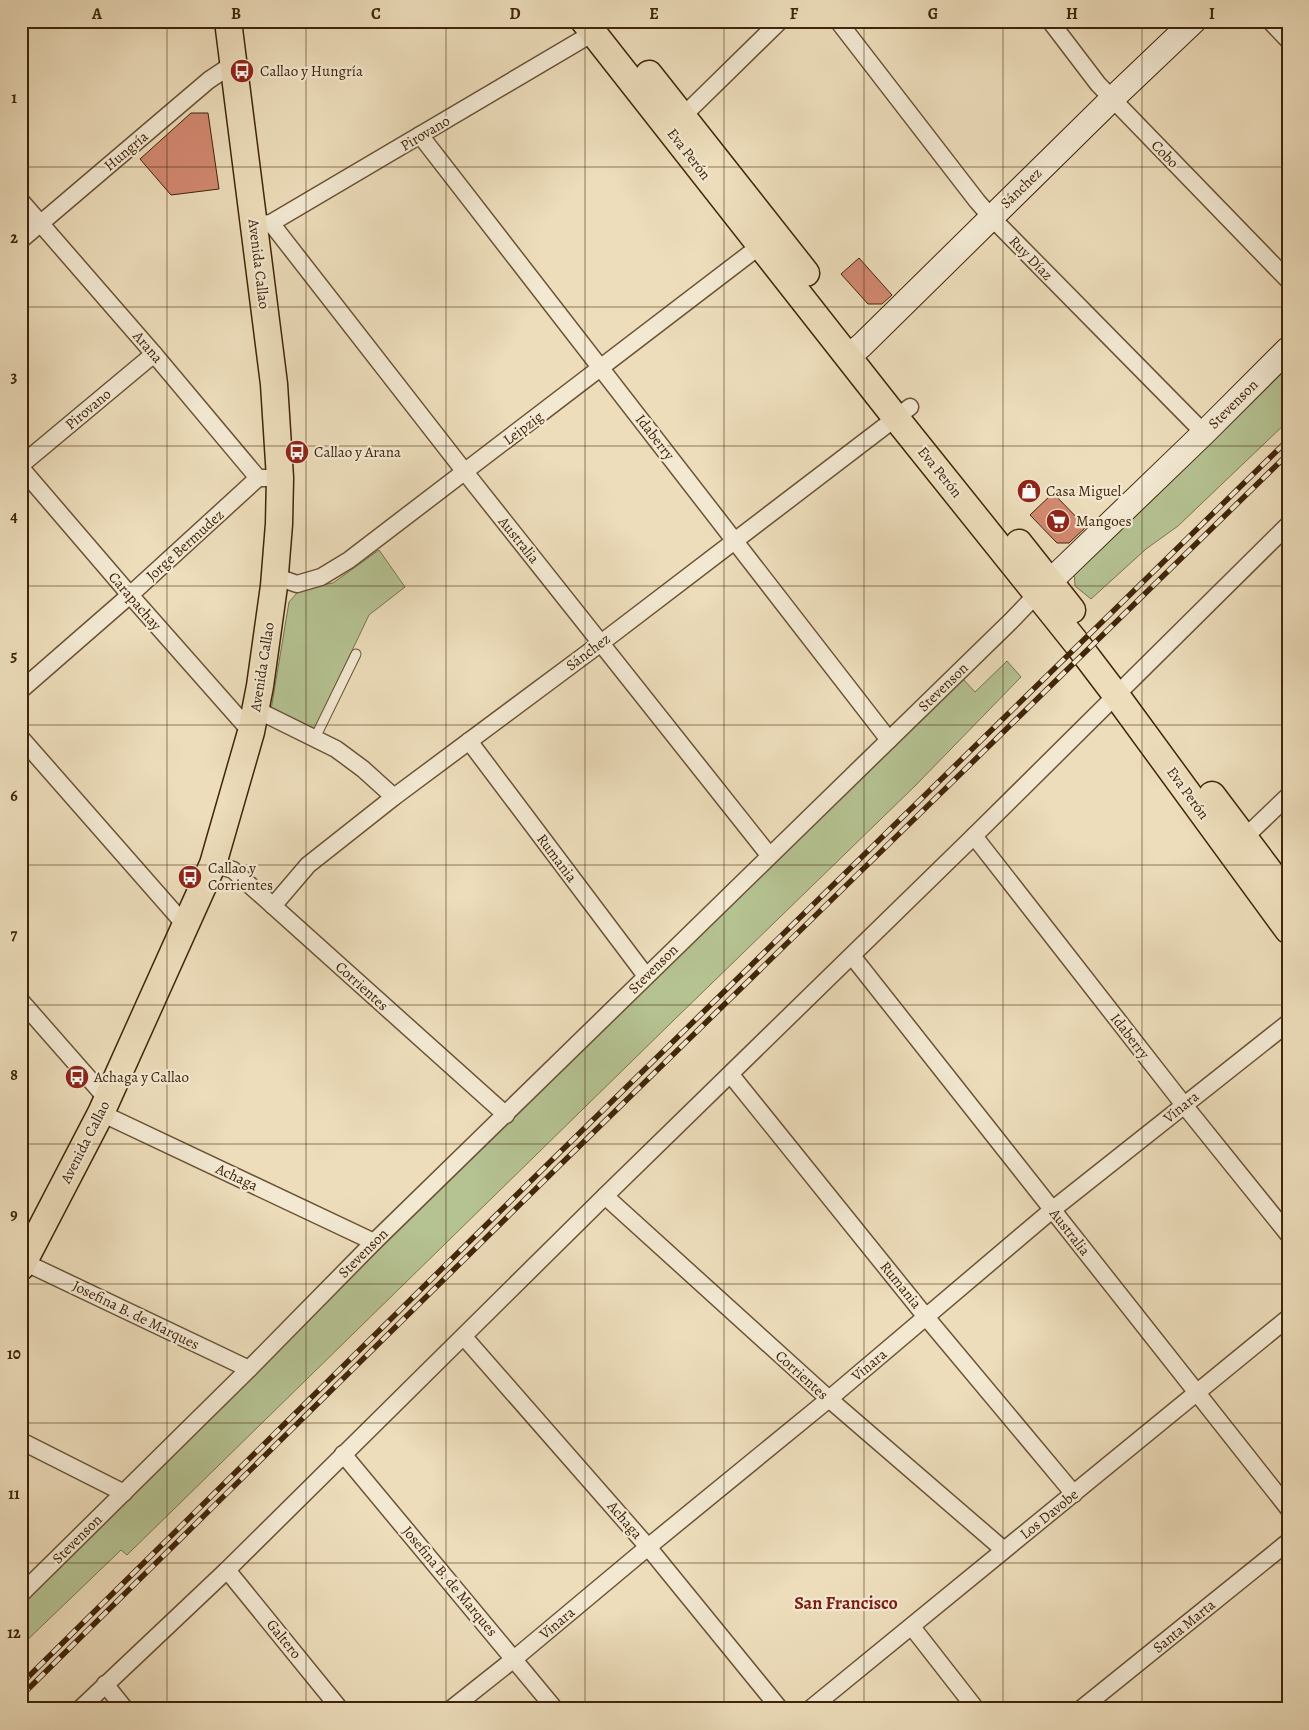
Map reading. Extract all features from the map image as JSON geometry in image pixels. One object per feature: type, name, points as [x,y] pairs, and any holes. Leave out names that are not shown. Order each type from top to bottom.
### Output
[{"type":"main road","name":"Avenida Callao","points":[[22,1264],[104,1106],[213,864],[253,721],[260,686],[279,524],[269,478],[274,384],[263,224],[233,64],[228,21]]},
{"type":"main road","name":"Eva Perón","points":[[594,25],[683,116],[903,412],[1122,689],[1244,838],[1288,896]]},
{"type":"main road","name":"Eva Perón","points":[[594,25],[761,245],[856,350]]},
{"type":"main road","name":"Eva Perón","points":[[1122,689],[1288,930]]},
{"type":"street","points":[[683,116],[780,21]]},
{"type":"street","name":"Ruy Díaz","points":[[838,21],[991,217],[1204,433]]},
{"type":"street","name":"Cobo","points":[[1050,21],[1098,84],[1288,280]]},
{"type":"street","name":"Sánchez","points":[[856,350],[1194,21]]},
{"type":"street","points":[[1270,21],[1288,40]]},
{"type":"street","name":"Pirovano","points":[[263,224],[420,135],[594,25]]},
{"type":"street","name":"Hungría","points":[[21,240],[209,80],[233,64]]},
{"type":"street","name":"Idaberry","points":[[420,135],[889,740]]},
{"type":"street","name":"Arana","points":[[21,201],[154,354],[269,478]]},
{"type":"street","name":"Australia","points":[[263,224],[465,472],[769,855]]},
{"type":"street","name":"Leipzig","points":[[274,576],[297,584],[321,577],[348,560],[761,245]]},
{"type":"street","name":"Stevenson","points":[[21,1594],[249,1369],[374,1242],[1288,349]]},
{"type":"street","name":"Pirovano","points":[[21,466],[154,354]]},
{"type":"street","name":"Sánchez","points":[[273,906],[308,865],[903,412]]},
{"type":"street","name":"Carapachay","points":[[21,466],[130,595],[253,721]]},
{"type":"street","name":"Jorge Bermudez","points":[[21,690],[269,478]]},
{"type":"street","points":[[80,1709],[227,1570],[1288,525]]},
{"type":"street","points":[[253,721],[315,738],[343,754],[363,769],[394,798]]},
{"type":"street","points":[[21,738],[186,926]]},
{"type":"street","name":"Rumania","points":[[469,741],[646,976]]},
{"type":"street","points":[[1244,838],[1288,796]]},
{"type":"street","name":"Idaberry","points":[[974,836],[1184,1105],[1288,1234]]},
{"type":"street","name":"Corrientes","points":[[213,864],[233,870],[506,1115]]},
{"type":"street","name":"Australia","points":[[852,956],[1196,1394],[1288,1508]]},
{"type":"street","name":"Achaga","points":[[21,1001],[104,1106],[374,1242]]},
{"type":"street","name":"Vinara","points":[[451,1709],[829,1400],[1052,1210],[1288,1023]]},
{"type":"street","name":"Rumania","points":[[731,1075],[926,1317],[1074,1494]]},
{"type":"street","name":"Corrientes","points":[[605,1196],[829,1400],[1004,1550]]},
{"type":"street","name":"Josefina B. de Marques","points":[[22,1264],[249,1369]]},
{"type":"street","name":"Los Davobe","points":[[810,1709],[1288,1318]]},
{"type":"street","name":"Achaga","points":[[464,1337],[648,1547],[780,1709]]},
{"type":"street","points":[[21,1441],[124,1493]]},
{"type":"street","name":"Josefina B. de Marques","points":[[343,1454],[555,1709]]},
{"type":"street","name":"Santa Marta","points":[[1080,1709],[1288,1542]]},
{"type":"street","name":"Galtero","points":[[227,1570],[340,1709]]},
{"type":"street","points":[[912,1627],[976,1709]]},
{"type":"street","points":[[105,1684],[125,1709]]},
{"type":"lane","points":[[315,738],[356,654]]},
{"type":"green space","points":[[1288,360],[1288,421],[1178,526],[1146,549],[1091,599],[1075,586],[1074,568]]},
{"type":"green space","points":[[379,550],[405,587],[369,615],[314,730],[271,710],[289,602],[297,593],[311,587],[333,583]]},
{"type":"green space","points":[[1007,661],[1021,677],[915,786],[127,1555],[121,1550],[21,1646],[21,1599],[129,1491],[962,678],[975,692]]},
{"type":"building","points":[[191,113],[208,113],[219,189],[171,195],[140,159]]},
{"type":"building","points":[[859,258],[892,295],[882,304],[868,304],[841,274]]},
{"type":"building","name":"Mangoes","points":[[1053,493],[1086,527],[1069,543],[1057,543],[1030,515]]},
{"type":"railway","points":[[21,1684],[552,1160],[1288,440]]},
{"type":"railway","points":[[21,1696],[558,1167],[1288,454]]},
{"type":"place","name":"Callao y Hungría","points":[[242,71]]},
{"type":"place","name":"Callao y Arana","points":[[297,452]]},
{"type":"place","name":"Casa Miguel","points":[[1029,491]]},
{"type":"place","name":"Mangoes","points":[[1058,521]]},
{"type":"place","name":"Callao y Corrientes","points":[[190,877]]},
{"type":"place","name":"Achaga y Callao","points":[[77,1077]]},
{"type":"district","name":"San Francisco","points":[[846,1603]]}]
